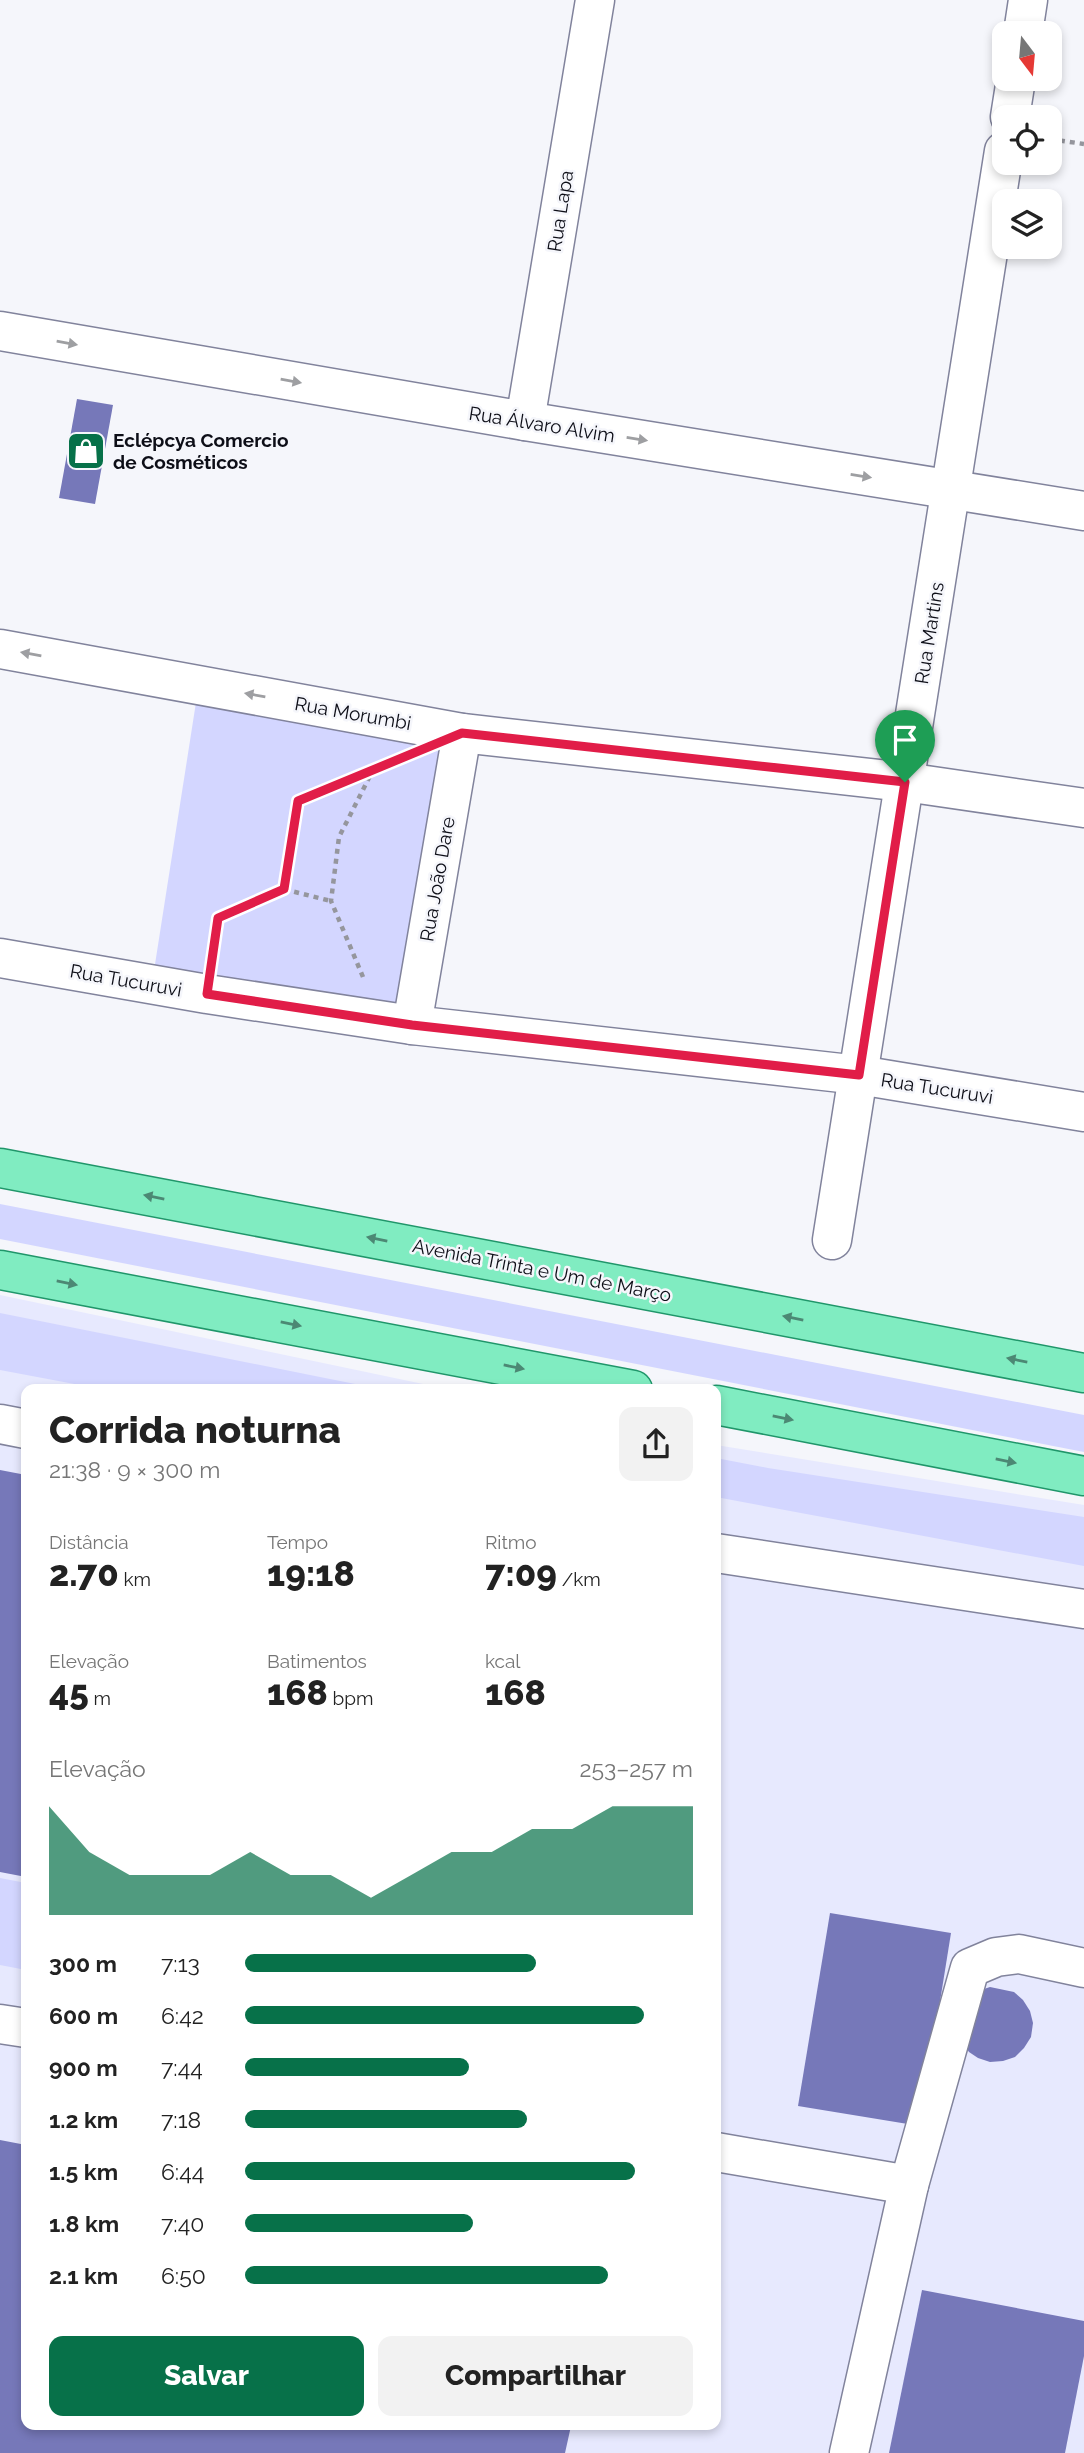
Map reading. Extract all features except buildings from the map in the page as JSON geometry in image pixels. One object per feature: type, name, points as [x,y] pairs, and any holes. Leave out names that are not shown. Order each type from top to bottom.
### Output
[{"type":"main road","name":"Avenida Trinta e Um de Março","points":[[0,1168],[1084,1373]]},
{"type":"main road","points":[[0,1270],[601,1384]]},
{"type":"main road","points":[[721,1406],[1084,1476]]},
{"type":"street","name":"Rua Lapa","points":[[525,421],[595,0]]},
{"type":"street","points":[[1025,21],[1028,0]]},
{"type":"street","name":"Rua Martins","points":[[832,1240],[1000,175]]},
{"type":"street","name":"Rua Álvaro Alvim","points":[[0,331],[525,421],[1084,510]]},
{"type":"street","name":"Rua Morumbi","points":[[0,649],[462,733],[905,782],[1084,808]]},
{"type":"street","name":"Rua João Dare","points":[[397,1023],[462,733]]},
{"type":"street","name":"Rua Tucuruvi","points":[[0,958],[397,1023],[859,1075],[1084,1112]]},
{"type":"street","points":[[0,1423],[21,1428]]},
{"type":"street","points":[[721,1554],[1084,1609]]},
{"type":"street","points":[[849,2453],[909,2185],[970,1968],[996,1957],[1019,1954],[1084,1968]]},
{"type":"street","points":[[0,2024],[21,2027]]},
{"type":"street","points":[[721,2153],[909,2185]]},
{"type":"path","points":[[1062,141],[1084,144]]},
{"type":"path","points":[[284,889],[298,801],[399,759]]},
{"type":"path","points":[[373,769],[339,837],[331,901],[397,1023]]},
{"type":"path","points":[[207,994],[218,918],[284,889],[331,901]]},
{"type":"shaded area","points":[[197,696],[455,740],[408,1016],[153,977]]},
{"type":"shaded area","points":[[0,1204],[1084,1415],[1084,1452],[0,1239]]},
{"type":"shaded area","points":[[0,1295],[423,1384],[21,1384],[21,2430],[721,2430],[721,1446],[1084,1505],[1084,2453],[0,2453]]},
{"type":"shaded area","points":[[0,1313],[355,1384],[74,1384],[0,1370]]},
{"type":"shaded area","points":[[721,1459],[1084,1517],[1084,1566],[721,1498]]},
{"type":"shaded area","points":[[0,1878],[21,1882],[21,1969],[0,1965]]},
{"type":"place","name":"Eclépcya Comercio de Cosméticos","points":[[86,451]]},
{"type":"route","points":[[462,733],[905,782],[859,1075],[412,1025],[207,994],[218,918],[284,889],[298,801],[462,733]]}]
